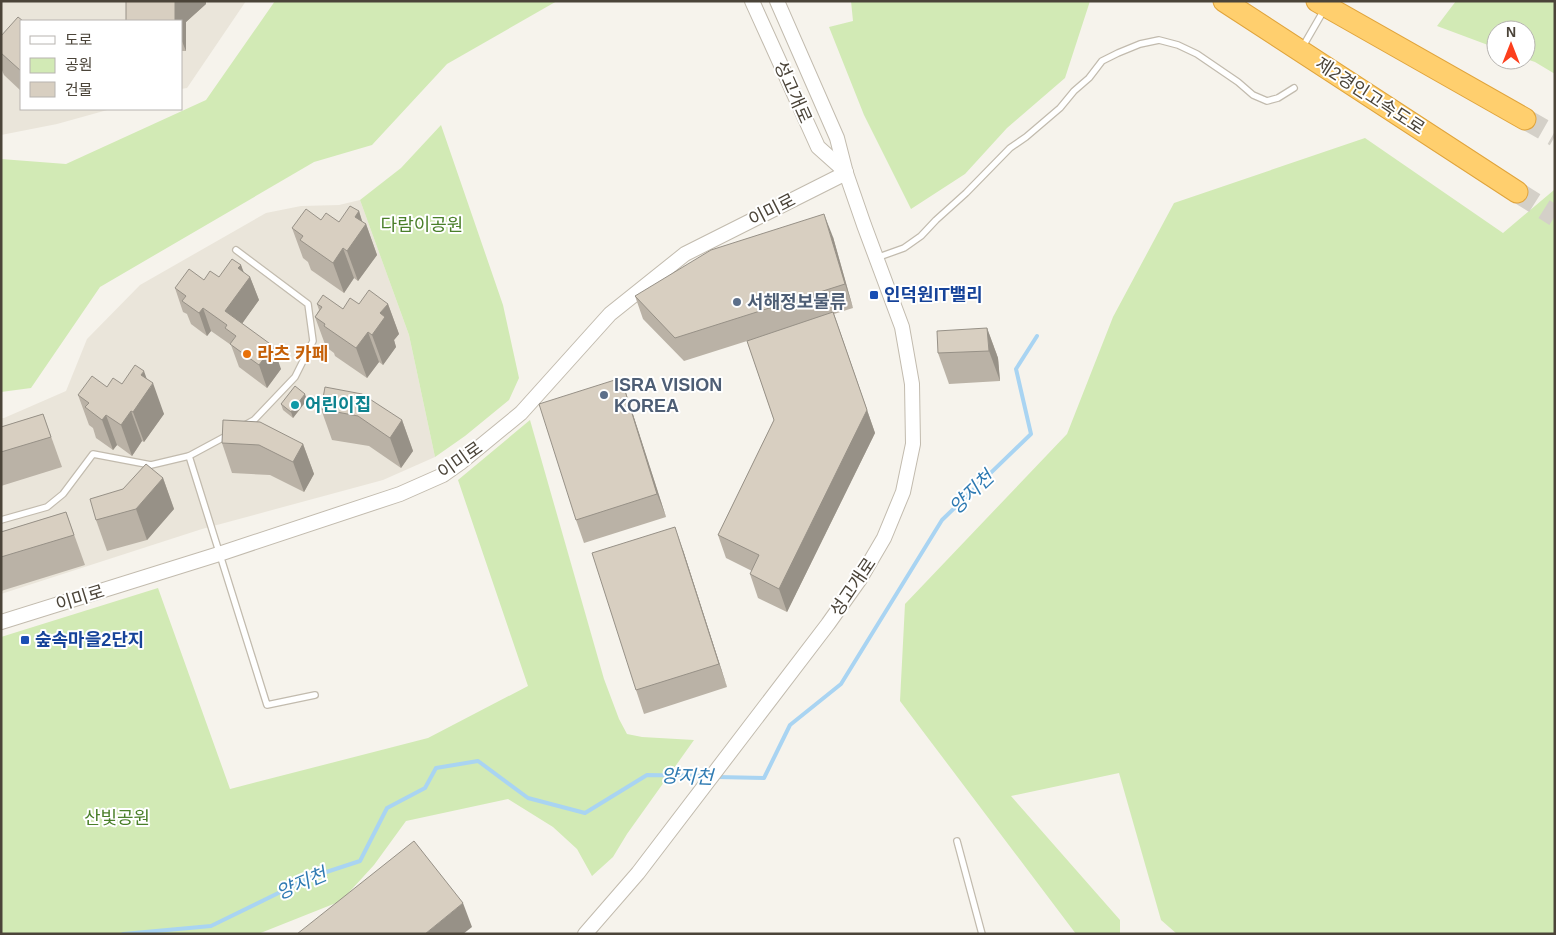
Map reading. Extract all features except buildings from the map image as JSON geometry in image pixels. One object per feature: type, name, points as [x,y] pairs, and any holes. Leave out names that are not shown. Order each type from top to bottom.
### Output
[{"type":"highway","name":"제2경인고속도로","points":[[1224,1],[1517,192]]},
{"type":"highway","points":[[1322,4],[1525,119]]},
{"type":"street","name":"성고개로","points":[[752,1],[818,147],[846,173]]},
{"type":"street","name":"성고개로","points":[[585,934],[638,873],[828,624],[860,579],[884,538],[903,492],[913,444],[912,384],[902,327],[846,173],[837,138],[777,1]]},
{"type":"street","name":"이미로","points":[[1,622],[219,554],[400,494],[443,475],[521,413],[610,314],[685,254],[846,173]]},
{"type":"lane","points":[[1300,51],[1322,4]]},
{"type":"lane","points":[[876,258],[904,248],[921,236],[1010,148],[1060,108],[1074,91],[1089,78],[1102,61],[1140,44],[1159,40],[1178,45],[1197,54],[1238,82],[1253,95],[1267,102],[1278,98],[1294,88]]},
{"type":"lane","points":[[236,250],[308,304],[313,341],[295,377],[254,420],[238,429]]},
{"type":"lane","points":[[1,520],[47,507],[64,494],[93,454],[151,465],[189,456],[230,434]]},
{"type":"lane","points":[[189,456],[267,705],[315,695]]},
{"type":"lane","points":[[957,842],[982,934]]},
{"type":"shaded area","points":[[1,1],[246,1],[187,88],[182,89],[182,20],[20,20],[20,110],[107,110],[57,124],[1,135]]},
{"type":"shaded area","points":[[360,200],[409,335],[435,457],[383,480],[202,529],[1,594],[1,418],[66,391],[87,339],[140,285],[266,213],[301,206],[339,205]]},
{"type":"green space","points":[[275,1],[557,1],[447,64],[372,145],[314,162],[100,287],[31,388],[1,392],[1,159],[66,164],[206,100]]},
{"type":"green space","points":[[851,1],[1090,1],[1065,78],[1007,128],[965,174],[911,209],[864,115],[829,27],[853,21]]},
{"type":"green space","points":[[1456,1],[1555,1],[1555,74],[1536,63],[1536,20],[1486,20],[1486,44],[1437,26]]},
{"type":"green space","name":"다람이공원","points":[[441,125],[503,305],[519,378],[509,400],[465,436],[435,457],[409,335],[360,200],[401,168]]},
{"type":"green space","points":[[1365,138],[1503,233],[1554,190],[1555,186],[1555,934],[1177,934],[1161,920],[1119,773],[1011,796],[1120,920],[1120,934],[1076,934],[900,701],[905,604],[1067,434],[1113,317],[1174,203]]},
{"type":"green space","name":"산빛공원","points":[[530,420],[604,679],[619,719],[627,734],[642,737],[694,740],[627,834],[613,857],[592,876],[577,849],[553,827],[508,799],[406,821],[374,865],[341,901],[258,934],[1,934],[1,637],[158,588],[230,789],[428,738],[528,686],[458,480]]},
{"type":"waterway","name":"양지천","points":[[717,777],[764,778],[790,725],[841,684],[942,520],[1031,434],[1016,369],[1037,336]]},
{"type":"waterway","name":"양지천","points":[[123,934],[211,926],[311,877],[360,861],[387,808],[425,788],[436,768],[478,761],[528,798],[585,813],[647,775],[707,776]]},
{"type":"tunnel","points":[[1525,119],[1555,136]]},
{"type":"tunnel","points":[[1517,192],[1555,216]]},
{"type":"place","name":"인덕원IT밸리","points":[[874,295]]},
{"type":"place","name":"서해정보물류","points":[[737,302]]},
{"type":"place","name":"라츠 카페","points":[[247,354]]},
{"type":"place","name":"ISRA VISION KOREA","points":[[604,395]]},
{"type":"place","name":"어린이집","points":[[295,405]]},
{"type":"place","name":"숲속마을2단지","points":[[25,640]]}]
